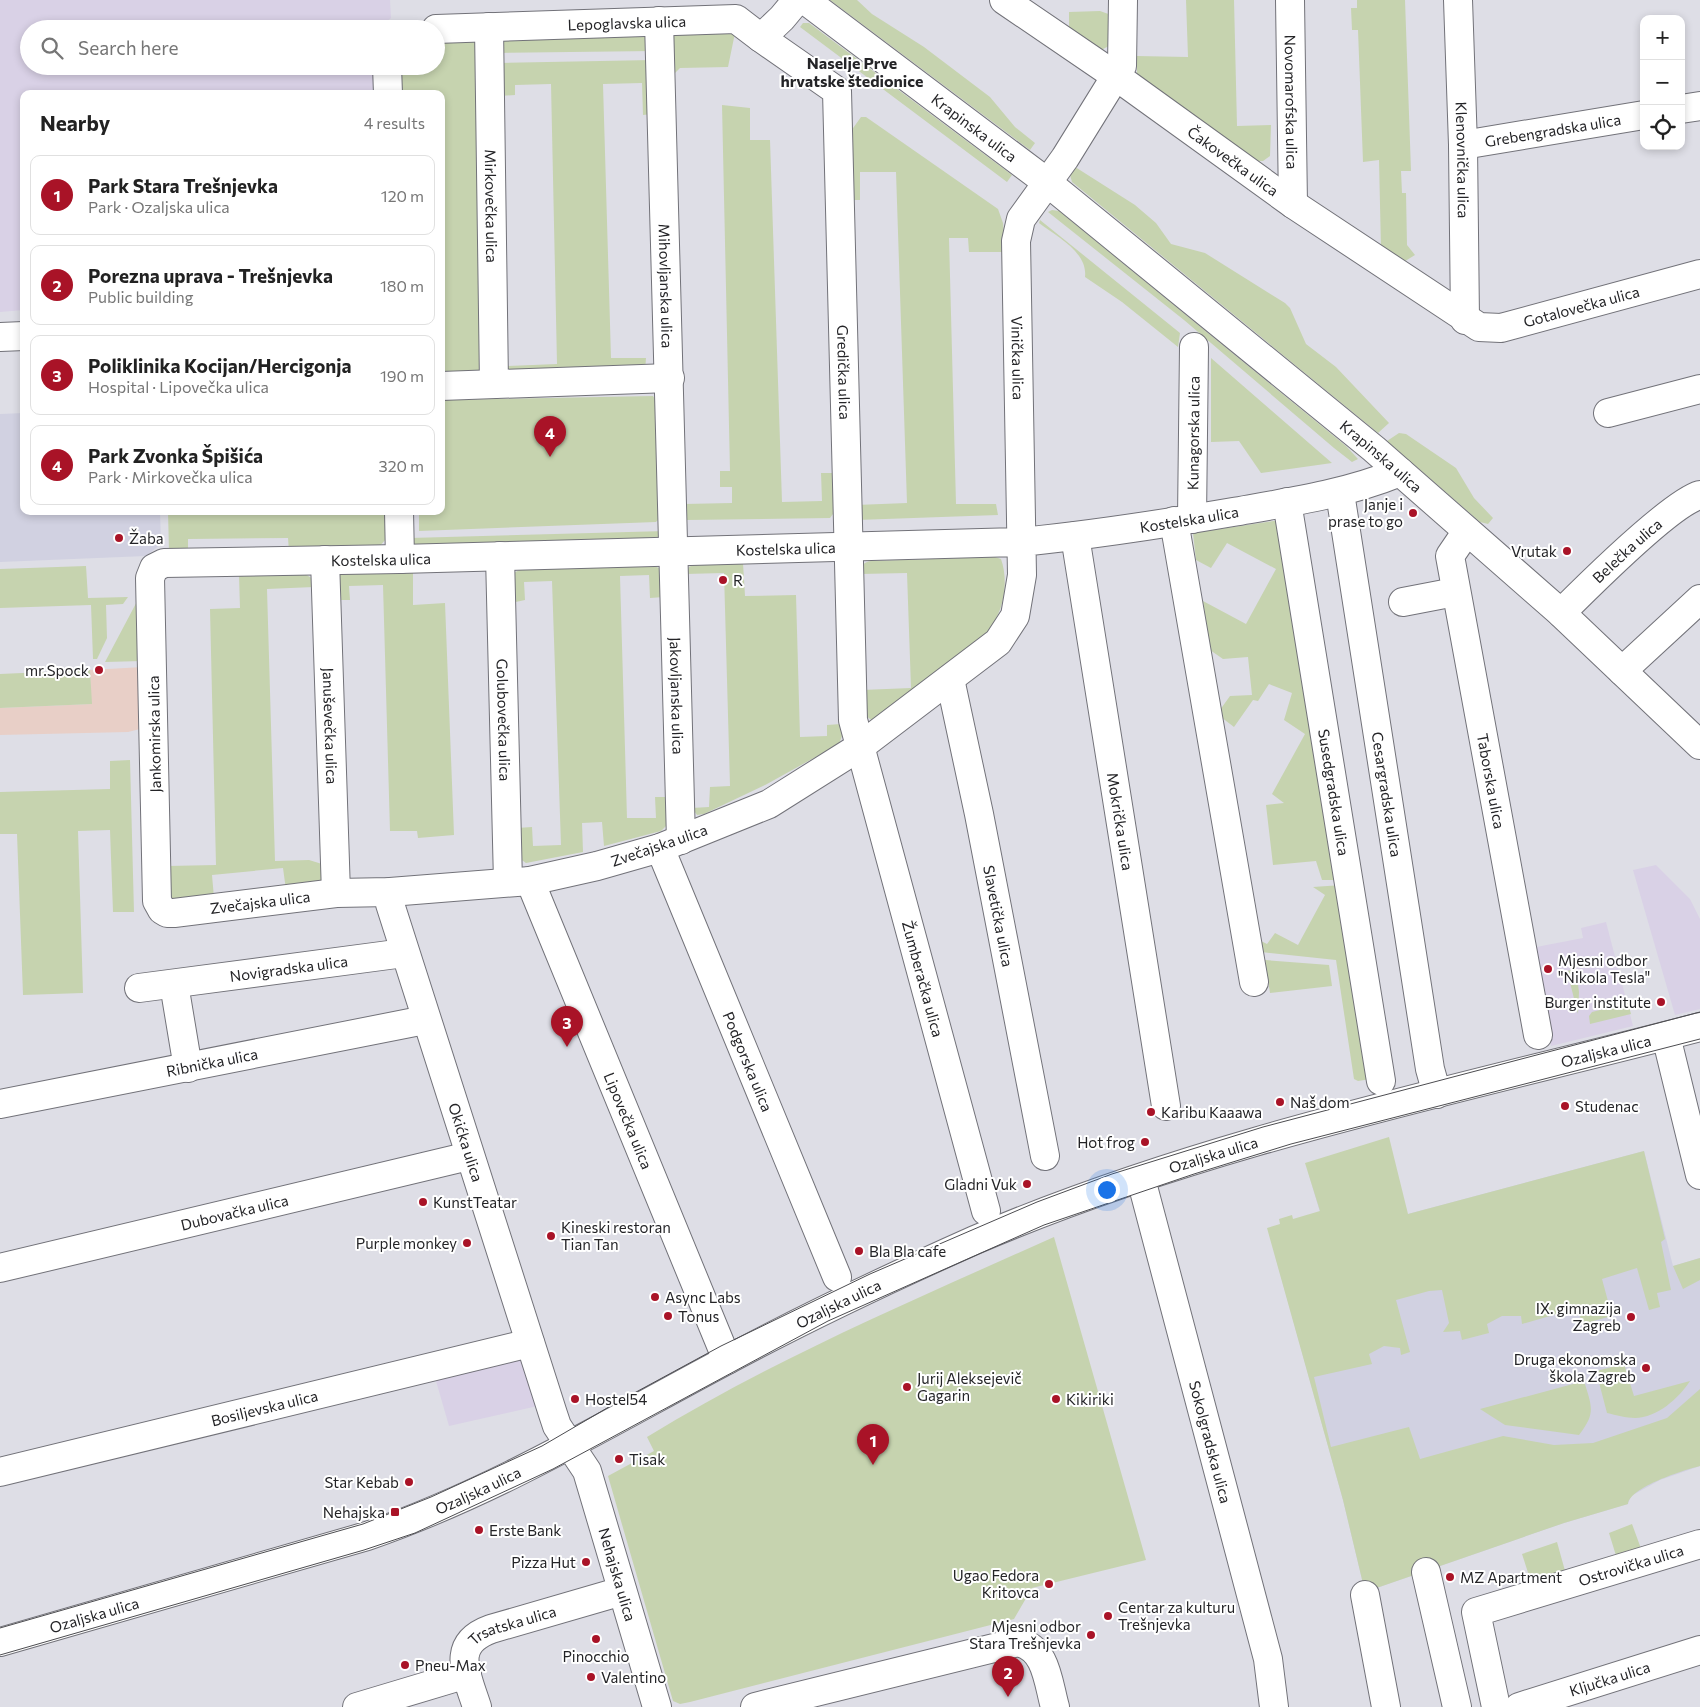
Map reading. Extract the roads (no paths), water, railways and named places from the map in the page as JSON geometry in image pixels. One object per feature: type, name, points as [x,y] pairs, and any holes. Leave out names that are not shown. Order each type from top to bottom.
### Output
[{"type":"street","points":[[761,38],[797,0]]},
{"type":"street","name":"Krapinska ulica","points":[[805,0],[1048,183],[1400,472],[1561,613],[1700,745]]},
{"type":"street","name":"Čakovečka ulica","points":[[1004,0],[1117,77],[1293,204],[1465,320]]},
{"type":"street","points":[[1048,183],[1117,77],[1122,66],[1124,0]]},
{"type":"street","name":"Novomarofska ulica","points":[[1290,0],[1293,204]]},
{"type":"street","name":"Klenovnička ulica","points":[[1458,0],[1463,145],[1465,320]]},
{"type":"street","name":"Lepoglavska ulica","points":[[445,29],[660,20],[736,19],[761,38]]},
{"type":"street","name":"Mihovljanska ulica","points":[[660,20],[674,552]]},
{"type":"street","name":"Mirkovečka ulica","points":[[489,27],[494,384]]},
{"type":"street","name":"Gredička ulica","points":[[761,38],[837,91],[853,720],[861,746]]},
{"type":"street","points":[[387,75],[388,90]]},
{"type":"street","points":[[1685,108],[1700,106]]},
{"type":"street","name":"Grebengradska ulica","points":[[1463,145],[1640,116]]},
{"type":"street","name":"Vinička ulica","points":[[1022,542],[1016,241],[1021,219],[1048,183]]},
{"type":"street","name":"Gotalovečka ulica","points":[[1465,320],[1479,327],[1502,328],[1700,274]]},
{"type":"street","points":[[0,337],[20,336]]},
{"type":"street","name":"Kunagorska ulica","points":[[1183,520],[1194,348]]},
{"type":"street","points":[[445,386],[670,378]]},
{"type":"street","points":[[1608,413],[1700,389]]},
{"type":"street","name":"Kostelska ulica","points":[[164,563],[400,559],[1022,542],[1183,520],[1340,493],[1400,472]]},
{"type":"street","name":"Cesargradska ulica","points":[[1340,493],[1430,1069],[1437,1094]]},
{"type":"street","name":"Belečka ulica","points":[[1561,613],[1659,522],[1693,497],[1700,495]]},
{"type":"street","name":"Susedgradska ulica","points":[[1287,502],[1381,1081]]},
{"type":"street","points":[[399,515],[400,559]]},
{"type":"street","points":[[1183,520],[1254,982]]},
{"type":"street","name":"Taborska ulica","points":[[1467,531],[1450,556],[1455,592],[1538,1035]]},
{"type":"street","name":"Mokrička ulica","points":[[1075,536],[1166,1106]]},
{"type":"street","name":"Zvečajska ulica","points":[[162,910],[174,913],[336,893],[390,892],[519,881],[597,866],[670,844],[769,804],[861,746],[998,642],[1016,616],[1022,575],[1022,542]]},
{"type":"street","name":"Jakovljanska ulica","points":[[670,844],[674,552]]},
{"type":"street","name":"Golubovečka ulica","points":[[500,556],[519,881]]},
{"type":"street","name":"Januševečka ulica","points":[[325,560],[336,893]]},
{"type":"street","name":"Jankomirska ulica","points":[[162,910],[157,901],[150,578],[154,568],[164,563]]},
{"type":"street","points":[[1403,602],[1455,592]]},
{"type":"street","points":[[1622,671],[1700,599]]},
{"type":"street","name":"Slavetička ulica","points":[[950,679],[979,814],[1045,1156]]},
{"type":"street","name":"Žumberačka ulica","points":[[861,746],[986,1211]]},
{"type":"street","name":"Podgorska ulica","points":[[670,844],[837,1277]]},
{"type":"street","name":"Lipovečka ulica","points":[[519,881],[728,1360]]},
{"type":"street","name":"Okićka ulica","points":[[390,892],[390,904],[404,953],[469,1156],[557,1426],[570,1446]]},
{"type":"street","name":"Novigradska ulica","points":[[139,988],[404,953]]},
{"type":"street","points":[[174,984],[188,1068]]},
{"type":"street","name":"Ribnička ulica","points":[[0,1104],[425,1020]]},
{"type":"street","name":"Ozaljska ulica","points":[[0,1642],[367,1536],[464,1498],[570,1446],[818,1313],[977,1240],[1141,1179],[1265,1139],[1700,1027]]},
{"type":"street","points":[[1666,1036],[1700,1174]]},
{"type":"street","name":"Dubovačka ulica","points":[[0,1268],[469,1156]]},
{"type":"street","name":"Sokolgradska ulica","points":[[1141,1179],[1268,1659],[1274,1707]]},
{"type":"street","name":"Bosiljevska ulica","points":[[0,1472],[530,1343]]},
{"type":"street","name":"Nehajska ulica","points":[[570,1446],[587,1471],[657,1707]]},
{"type":"street","name":"Ostrovička ulica","points":[[1496,1707],[1476,1612],[1700,1544]]},
{"type":"street","points":[[1426,1572],[1457,1707]]},
{"type":"street","name":"Trsatska ulica","points":[[477,1707],[467,1674],[464,1656],[467,1644],[480,1632],[622,1591]]},
{"type":"street","points":[[1365,1594],[1386,1707]]},
{"type":"street","points":[[755,1707],[1018,1642],[1031,1646],[1041,1657],[1055,1707]]},
{"type":"street","name":"Ključka ulica","points":[[1519,1707],[1700,1650]]},
{"type":"street","points":[[357,1707],[467,1674]]},
{"type":"tram line","points":[[0,1628],[363,1524],[431,1497],[542,1446],[614,1404],[721,1346],[870,1274],[1037,1202],[1112,1174],[1263,1127],[1700,1012]]},
{"type":"tram line","points":[[0,1655],[364,1550],[415,1533],[553,1469],[828,1321],[1044,1225],[1194,1174],[1291,1144],[1700,1039]]},
{"type":"place","name":"Park Zvonka Špišića","points":[[550,457]]},
{"type":"place","name":"Janje i prase to go","points":[[1413,513]]},
{"type":"place","name":"Žaba","points":[[119,538]]},
{"type":"place","name":"Vrutak","points":[[1567,551]]},
{"type":"place","name":"R","points":[[723,580]]},
{"type":"place","name":"mr.Spock","points":[[99,670]]},
{"type":"place","name":"Mjesni odbor \"Nikola Tesla\"","points":[[1548,969]]},
{"type":"place","name":"Burger institute","points":[[1661,1002]]},
{"type":"place","name":"Poliklinika Kocijan/Hercigonja","points":[[567,1047]]},
{"type":"place","name":"Naš dom","points":[[1280,1102]]},
{"type":"place","name":"Studenac","points":[[1565,1106]]},
{"type":"place","name":"Karibu Kaaawa","points":[[1151,1112]]},
{"type":"place","name":"Hot frog","points":[[1145,1142]]},
{"type":"place","name":"Gladni Vuk","points":[[1027,1184]]},
{"type":"place","name":"KunstTeatar","points":[[423,1202]]},
{"type":"place","name":"Kineski restoran Tian Tan","points":[[551,1236]]},
{"type":"place","name":"Purple monkey","points":[[467,1243]]},
{"type":"place","name":"Bla Bla cafe","points":[[859,1251]]},
{"type":"place","name":"Async Labs","points":[[655,1297]]},
{"type":"place","name":"Tonus","points":[[668,1316]]},
{"type":"place","name":"IX. gimnazija Zagreb","points":[[1631,1317]]},
{"type":"place","name":"Druga ekonomska škola Zagreb","points":[[1646,1368]]},
{"type":"place","name":"Jurij Aleksejevič Gagarin","points":[[907,1387]]},
{"type":"place","name":"Hostel54","points":[[575,1399]]},
{"type":"place","name":"Kikiriki","points":[[1056,1399]]},
{"type":"place","name":"Tisak","points":[[619,1459]]},
{"type":"place","name":"Park Stara Trešnjevka","points":[[873,1465]]},
{"type":"place","name":"Star Kebab","points":[[409,1482]]},
{"type":"place","name":"Nehajska","points":[[395,1512]]},
{"type":"place","name":"Erste Bank","points":[[479,1530]]},
{"type":"place","name":"Pizza Hut","points":[[586,1562]]},
{"type":"place","name":"MZ Apartment","points":[[1450,1577]]},
{"type":"place","name":"Ugao Fedora Kritovca","points":[[1049,1584]]},
{"type":"place","name":"Centar za kulturu Trešnjevka","points":[[1108,1616]]},
{"type":"place","name":"Mjesni odbor Stara Trešnjevka","points":[[1091,1635]]},
{"type":"place","name":"Pinocchio","points":[[596,1639]]},
{"type":"place","name":"Pneu-Max","points":[[405,1665]]},
{"type":"place","name":"Valentino","points":[[591,1677]]},
{"type":"place","name":"Porezna uprava - Trešnjevka","points":[[1008,1697]]},
{"type":"district","name":"Naselje Prve hrvatske štedionice","points":[[852,71]]}]
